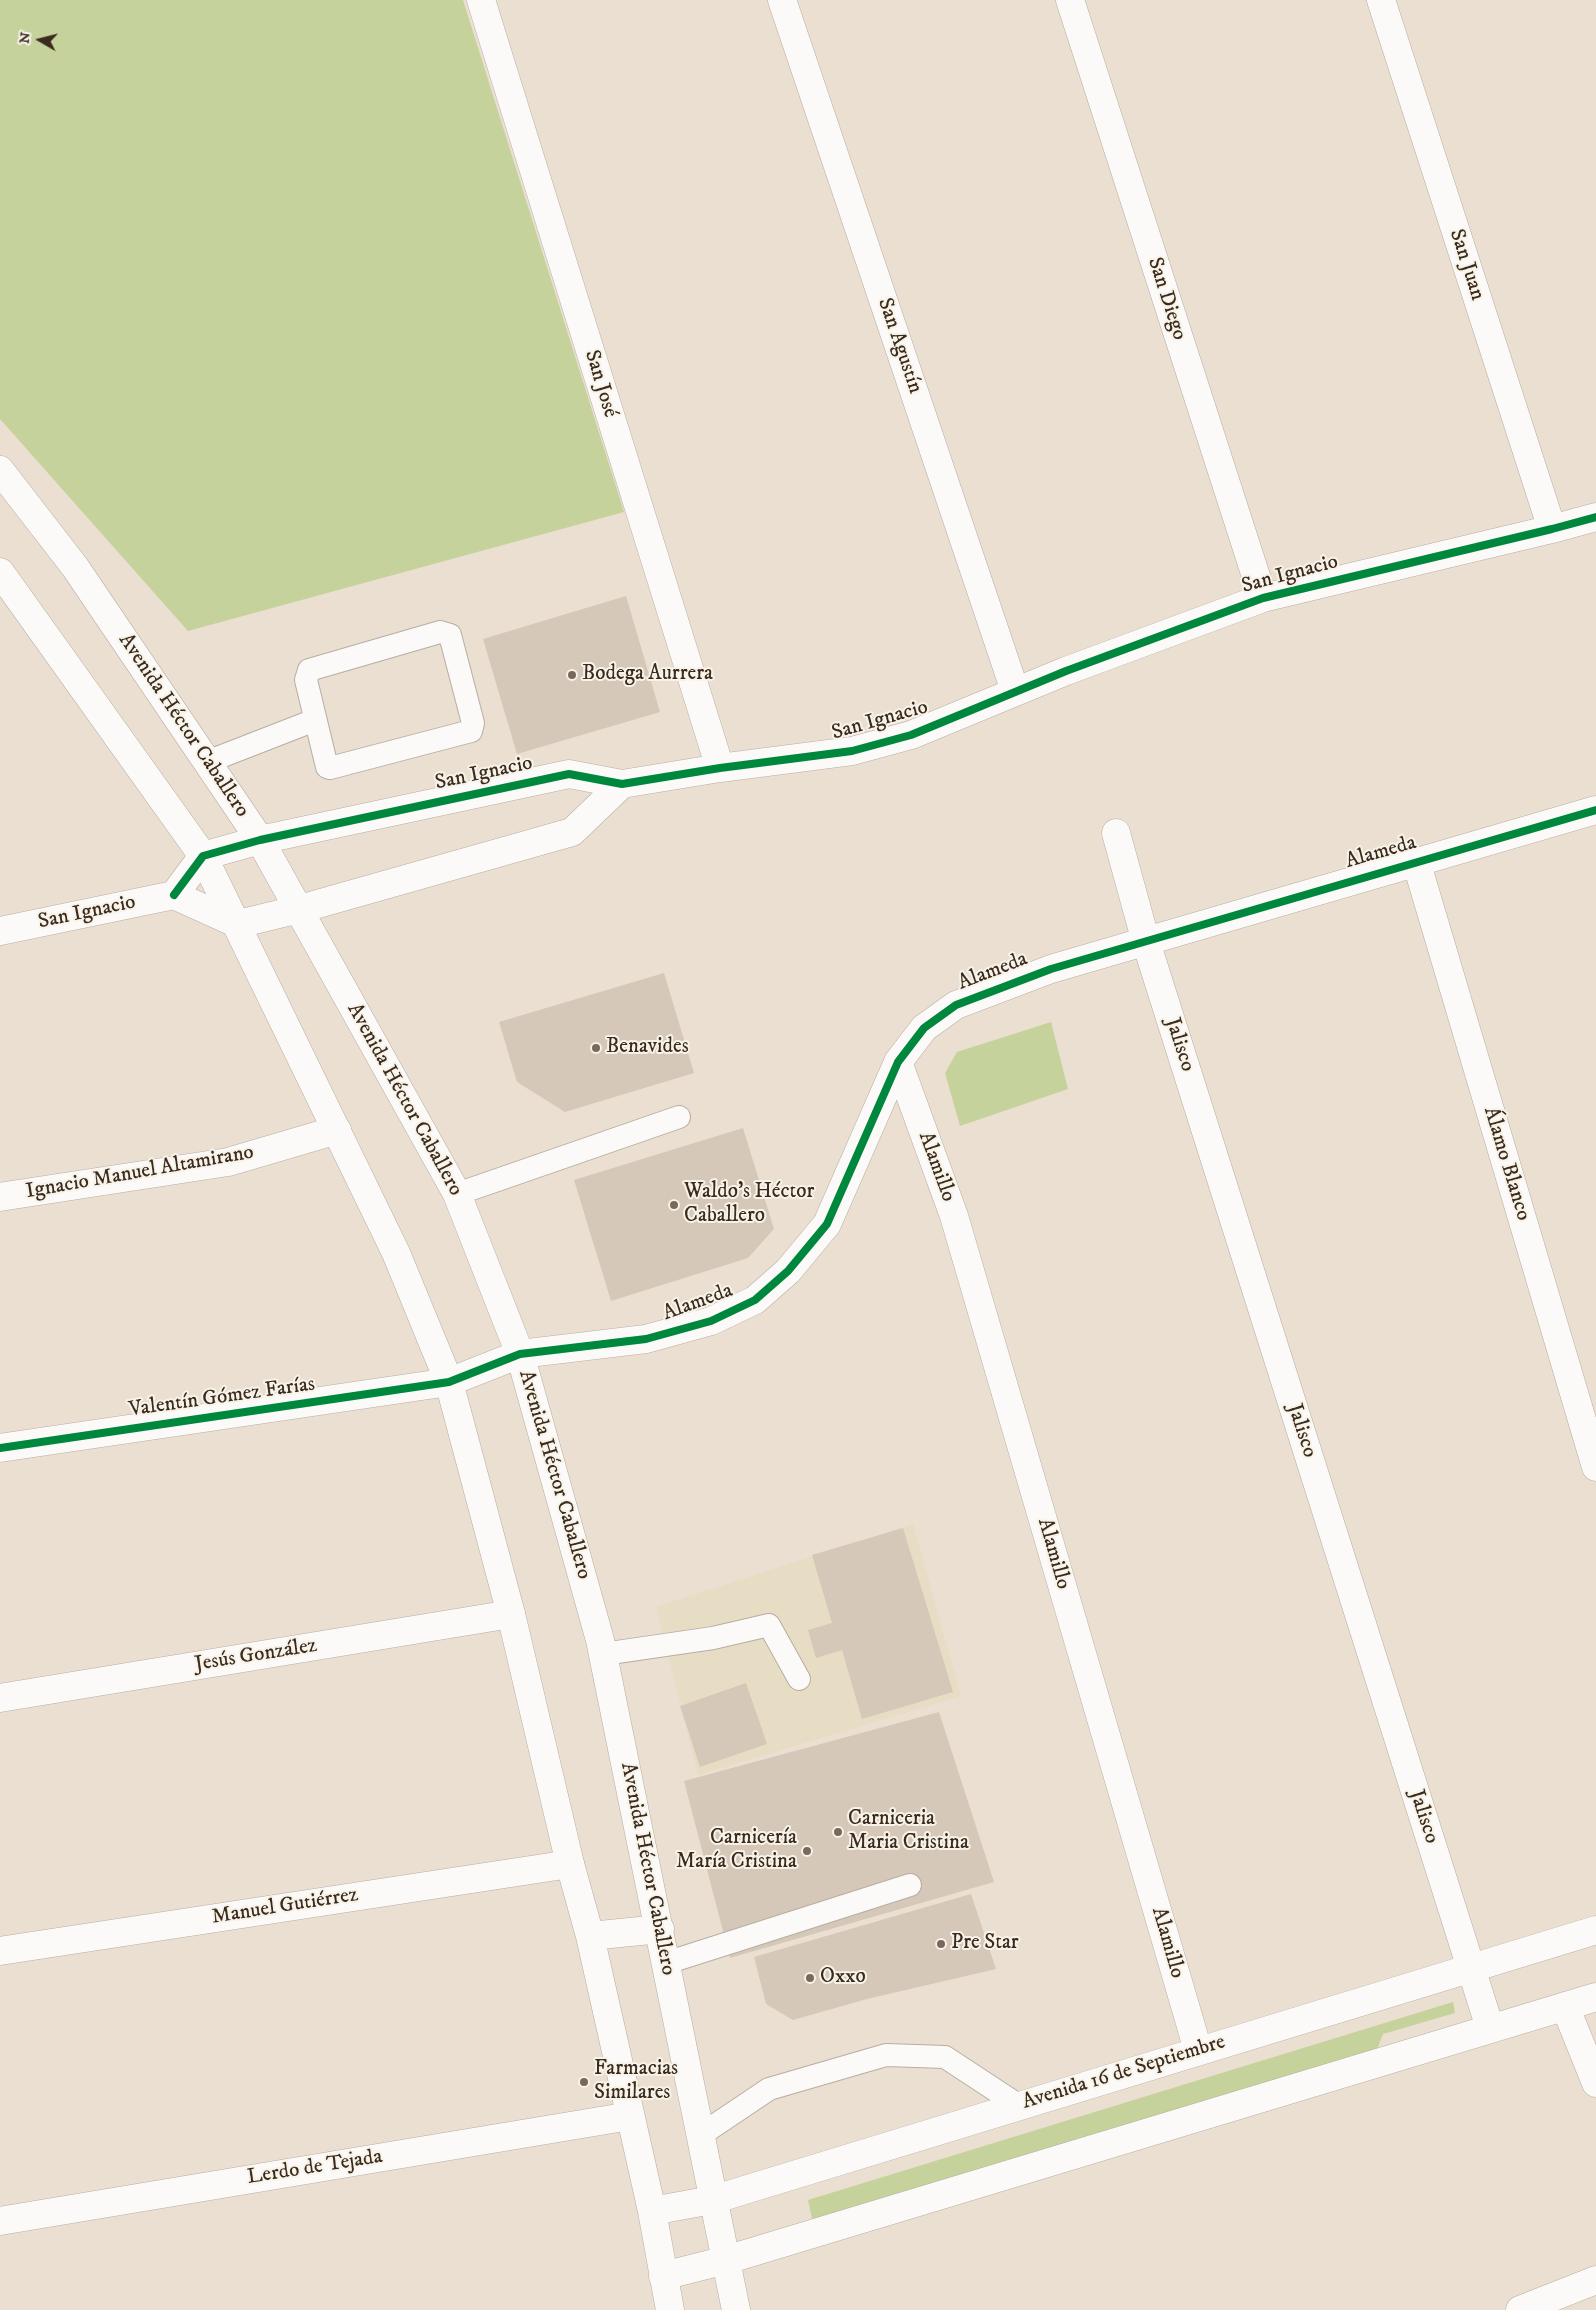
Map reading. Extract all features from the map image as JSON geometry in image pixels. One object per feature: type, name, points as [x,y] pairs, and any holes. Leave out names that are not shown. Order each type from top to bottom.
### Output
[{"type":"street","name":"San José","points":[[481,0],[720,768]]},
{"type":"street","name":"San Agustín","points":[[782,0],[1015,691]]},
{"type":"street","name":"San Diego","points":[[1070,0],[1263,598]]},
{"type":"street","name":"San Juan","points":[[1381,0],[1552,529]]},
{"type":"street","name":"Avenida Héctor Caballero","points":[[0,470],[76,567],[260,840],[457,1194],[520,1354],[603,1654],[660,1929],[699,2136],[736,2310]]},
{"type":"street","name":"San Ignacio","points":[[203,856],[260,840],[569,774],[622,784],[720,768],[852,751],[911,735],[1015,691],[1263,598],[1596,517]]},
{"type":"street","points":[[0,572],[203,856],[238,924],[396,1252],[449,1382],[511,1614],[570,1864],[590,1936],[652,2211],[670,2310]]},
{"type":"street","points":[[203,856],[174,895],[238,924],[300,909],[572,832],[622,784]]},
{"type":"street","name":"Alameda","points":[[449,1382],[520,1354],[646,1339],[711,1321],[755,1300],[788,1271],[827,1224],[898,1062],[924,1028],[956,1005],[1051,969],[1596,810]]},
{"type":"street","name":"Jalisco","points":[[1116,833],[1146,942],[1490,2028]]},
{"type":"street","name":"Álamo Blanco","points":[[1416,861],[1596,1467]]},
{"type":"street","name":"San Ignacio","points":[[0,931],[174,895]]},
{"type":"street","name":"Alamillo","points":[[898,1062],[954,1216],[1198,2050]]},
{"type":"street","name":"Ignacio Manuel Altamirano","points":[[0,1197],[228,1162],[337,1130]]},
{"type":"street","name":"Valentín Gómez Farías","points":[[0,1448],[449,1382]]},
{"type":"street","name":"Jesús González","points":[[0,1698],[511,1614]]},
{"type":"street","name":"Manuel Gutiérrez","points":[[0,1951],[570,1864]]},
{"type":"street","points":[[590,1936],[660,1929]]},
{"type":"street","name":"Avenida 16 de Septiembre","points":[[652,2211],[712,2200],[1596,1930]]},
{"type":"street","points":[[663,2276],[726,2260],[1596,1997]]},
{"type":"street","points":[[1565,2006],[1596,2082]]},
{"type":"street","name":"Lerdo de Tejada","points":[[0,2221],[630,2116]]},
{"type":"street","points":[[1520,2310],[1596,2280]]},
{"type":"lane","points":[[440,632],[446,632],[450,635],[473,723],[471,731],[330,768],[325,765],[315,720],[306,680],[309,670],[440,632]]},
{"type":"lane","points":[[207,762],[315,720]]},
{"type":"lane","points":[[457,1194],[679,1116]]},
{"type":"lane","points":[[603,1654],[713,1638],[769,1625],[799,1678]]},
{"type":"lane","points":[[666,1962],[910,1885]]},
{"type":"lane","points":[[699,2136],[769,2089],[886,2055],[945,2057],[1018,2105]]},
{"type":"shaded area","points":[[913,1524],[961,1696],[698,1775],[656,1607]]},
{"type":"green space","points":[[0,0],[463,0],[624,512],[188,631],[0,419]]},
{"type":"green space","points":[[1051,1022],[1068,1089],[960,1126],[945,1073],[957,1052]]},
{"type":"green space","points":[[1453,2002],[1455,2013],[1383,2034],[1376,2052],[813,2223],[808,2200]]},
{"type":"building","name":"Bodega Aurrera","points":[[626,596],[660,712],[517,754],[483,639]]},
{"type":"building","name":"Benavides","points":[[664,973],[694,1073],[565,1112],[517,1082],[499,1022]]},
{"type":"building","name":"Waldo's Héctor Caballero","points":[[743,1128],[774,1229],[748,1258],[611,1301],[574,1180]]},
{"type":"building","points":[[903,1528],[953,1692],[862,1719],[842,1650],[816,1658],[808,1630],[832,1623],[812,1555]]},
{"type":"building","points":[[746,1683],[767,1744],[700,1767],[680,1706]]},
{"type":"building","name":"Carniceria Maria Cristina","points":[[939,1712],[994,1882],[730,1958],[684,1781]]},
{"type":"building","points":[[971,1894],[996,1969],[867,1999],[793,2020],[766,2004],[754,1957]]},
{"type":"cycle path","points":[[174,895],[203,856],[260,840],[569,774],[622,784],[720,768],[852,751],[911,735],[1066,671],[1263,598],[1596,517]]},
{"type":"cycle path","points":[[0,1448],[449,1382],[520,1354],[646,1339],[711,1321],[755,1300],[788,1271],[827,1224],[898,1062],[924,1028],[956,1005],[1051,969],[1596,810]]},
{"type":"place","name":"Bodega Aurrera","points":[[572,675]]},
{"type":"place","name":"Benavides","points":[[596,1048]]},
{"type":"place","name":"Waldo's Héctor Caballero","points":[[674,1205]]},
{"type":"place","name":"Carniceria Maria Cristina","points":[[838,1832]]},
{"type":"place","name":"Carnicería María Cristina","points":[[807,1851]]},
{"type":"place","name":"Pre Star","points":[[941,1944]]},
{"type":"place","name":"Oxxo","points":[[810,1978]]},
{"type":"place","name":"Farmacias Similares","points":[[584,2082]]}]
